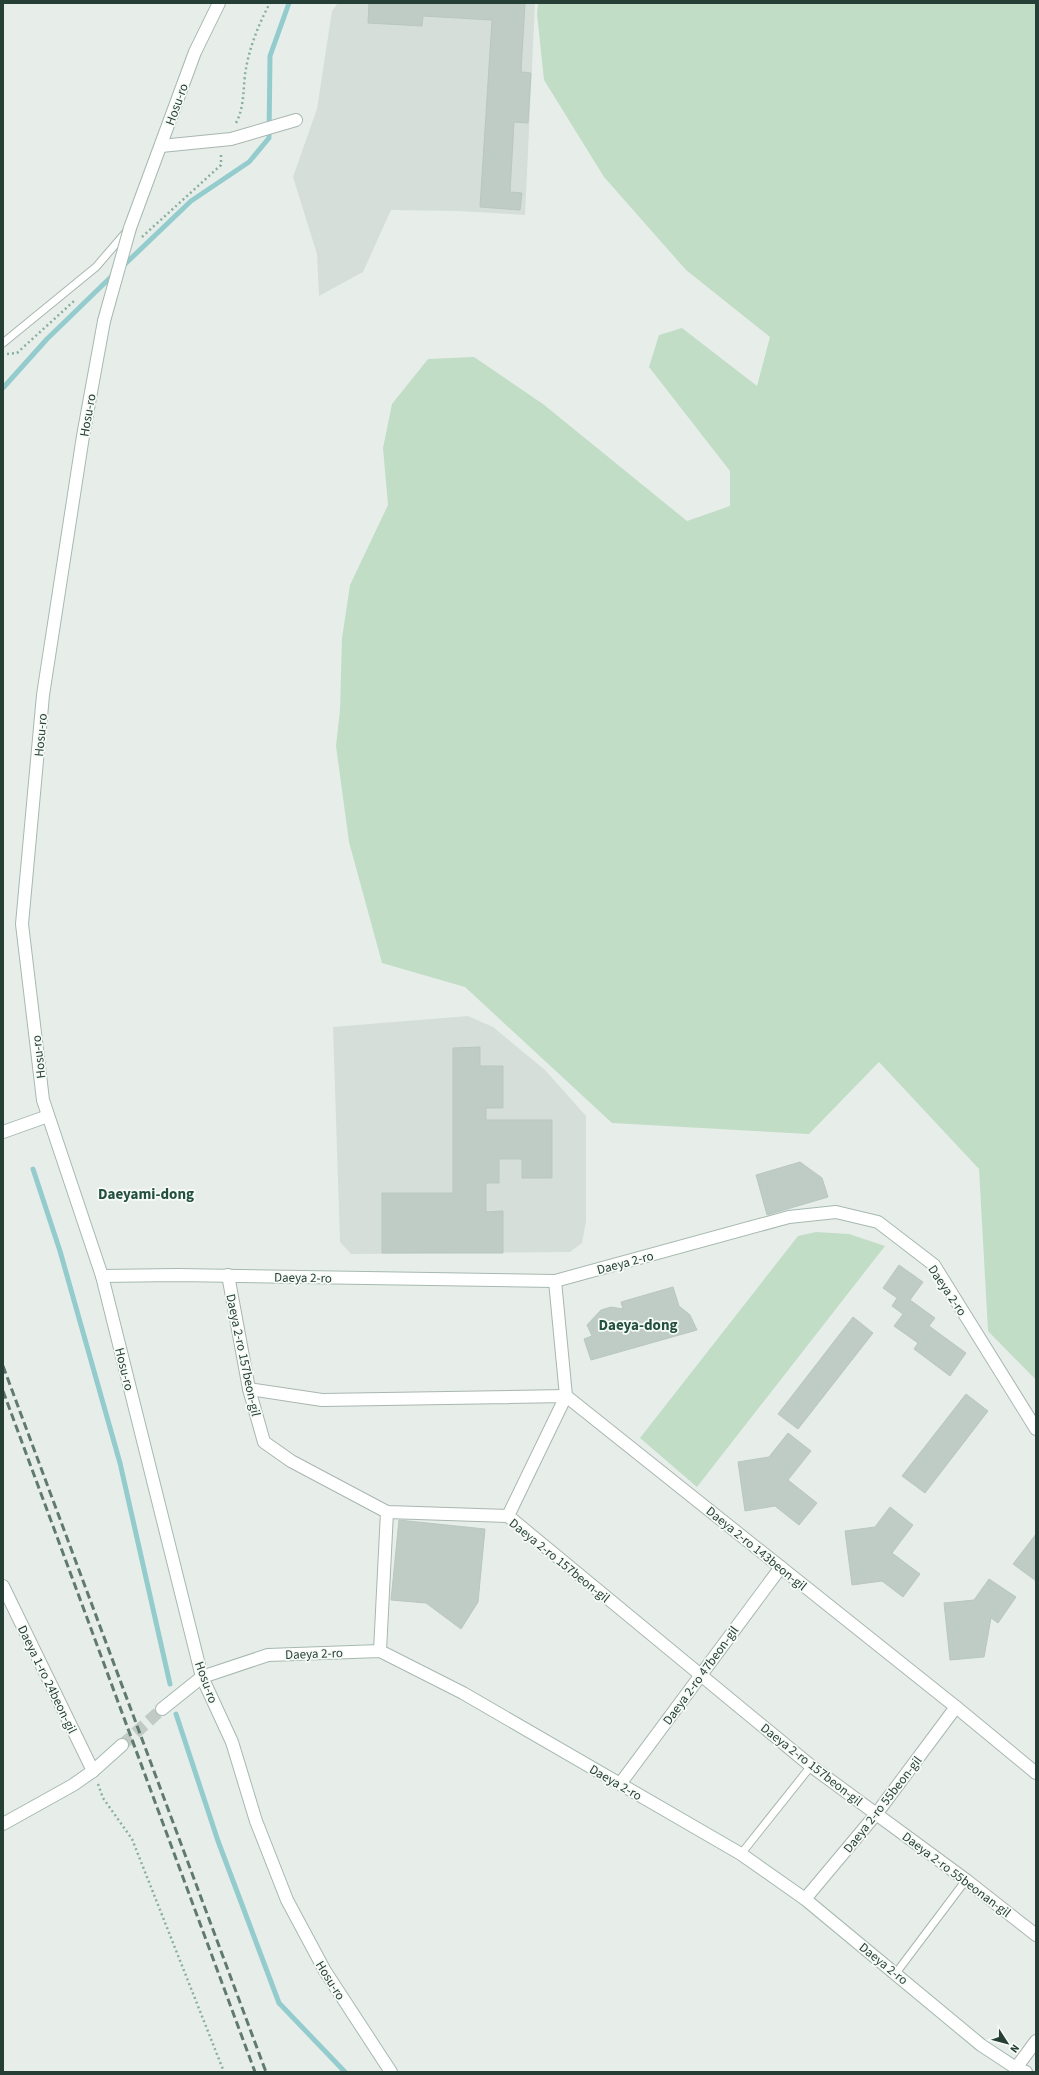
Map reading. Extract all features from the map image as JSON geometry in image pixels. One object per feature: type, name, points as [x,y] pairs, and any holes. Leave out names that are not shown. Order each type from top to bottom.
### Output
[{"type":"street","name":"Hosu-ro","points":[[219,3],[195,52],[130,228],[104,320],[83,436],[43,695],[22,924],[43,1100],[102,1276],[202,1677],[232,1742],[256,1821],[287,1900],[324,1971],[391,2072]]},
{"type":"street","points":[[161,146],[229,139],[296,120]]},
{"type":"street","points":[[3,1132],[48,1116]]},
{"type":"street","name":"Daeya 2-ro","points":[[102,1276],[228,1275],[555,1281],[789,1217],[836,1212],[878,1222],[934,1265],[1036,1430]]},
{"type":"street","name":"Daeya 2-ro 157beon-gil","points":[[228,1275],[249,1389],[264,1442],[290,1461],[387,1512],[508,1516],[811,1766],[876,1813]]},
{"type":"street","points":[[508,1516],[566,1396],[555,1281]]},
{"type":"street","points":[[249,1389],[322,1400],[566,1396]]},
{"type":"street","name":"Daeya 2-ro 143beon-gil","points":[[566,1396],[781,1566],[1036,1773]]},
{"type":"street","points":[[380,1651],[387,1512]]},
{"type":"street","name":"Daeya 2-ro 47beon-gil","points":[[620,1784],[781,1566]]},
{"type":"street","name":"Daeya 1-ro 24beon-gil","points":[[3,1586],[93,1772]]},
{"type":"street","name":"Daeya 2-ro","points":[[162,1709],[202,1677],[268,1655],[380,1651],[462,1692],[741,1854],[805,1899],[981,2045],[1021,2070]]},
{"type":"street","name":"Daeya 2-ro 55beon-gil","points":[[805,1899],[876,1813],[956,1707]]},
{"type":"street","points":[[4,1820],[73,1785],[93,1772],[122,1745]]},
{"type":"street","name":"Daeya 2-ro 55beonan-gil","points":[[876,1813],[966,1880],[1036,1935]]},
{"type":"street","points":[[1021,2070],[1036,2041]]},
{"type":"lane","points":[[3,343],[96,267],[130,228]]},
{"type":"lane","points":[[741,1854],[811,1766]]},
{"type":"lane","points":[[896,1973],[966,1880]]},
{"type":"path","points":[[229,139],[242,112],[245,74],[252,46],[270,3]]},
{"type":"path","points":[[93,1772],[103,1798],[132,1839],[224,2072]]},
{"type":"shaded area","points":[[338,3],[535,3],[525,215],[459,211],[391,210],[363,272],[319,296],[317,254],[293,177],[317,109],[332,11]]},
{"type":"shaded area","points":[[468,1016],[493,1027],[545,1070],[586,1116],[586,1221],[582,1243],[570,1252],[351,1254],[340,1242],[333,1027]]},
{"type":"green space","points":[[538,3],[1036,3],[1036,1380],[988,1331],[979,1169],[879,1062],[809,1134],[612,1123],[465,987],[382,963],[349,842],[336,746],[340,710],[342,638],[350,585],[388,505],[383,448],[392,404],[428,359],[474,357],[543,404],[687,521],[730,506],[730,471],[649,367],[659,335],[682,328],[757,386],[770,337],[686,270],[604,177],[544,80],[537,14]]},
{"type":"green space","points":[[816,1232],[849,1234],[885,1246],[697,1487],[640,1438],[798,1236]]},
{"type":"building","points":[[369,3],[525,3],[521,72],[531,73],[528,123],[514,122],[510,192],[522,193],[520,210],[480,207],[492,20],[423,16],[422,26],[368,23]]},
{"type":"building","points":[[480,1047],[480,1066],[503,1066],[503,1108],[486,1108],[486,1120],[552,1120],[552,1178],[522,1178],[522,1159],[499,1159],[499,1183],[486,1183],[486,1212],[503,1211],[503,1253],[382,1253],[382,1193],[453,1193],[453,1048]]},
{"type":"building","points":[[800,1162],[822,1178],[828,1197],[767,1215],[756,1175]]},
{"type":"building","points":[[899,1265],[923,1282],[910,1300],[935,1318],[929,1326],[966,1353],[950,1376],[914,1349],[918,1343],[894,1326],[903,1314],[892,1306],[897,1298],[883,1288]]},
{"type":"building","points":[[673,1287],[679,1306],[690,1315],[697,1330],[591,1360],[584,1339],[592,1336],[587,1325],[601,1310],[611,1307],[623,1309],[621,1302]]},
{"type":"building","points":[[853,1317],[873,1333],[798,1429],[778,1414]]},
{"type":"building","points":[[966,1394],[988,1411],[925,1493],[902,1476]]},
{"type":"building","points":[[788,1433],[811,1451],[788,1480],[817,1503],[799,1525],[775,1506],[745,1511],[738,1462],[769,1457]]},
{"type":"building","points":[[890,1507],[913,1525],[892,1553],[920,1574],[903,1597],[882,1581],[852,1585],[845,1531],[875,1527]]},
{"type":"building","points":[[399,1520],[485,1529],[478,1602],[461,1629],[426,1603],[391,1600]]},
{"type":"building","points":[[1036,1534],[1036,1581],[1013,1564]]},
{"type":"building","points":[[989,1579],[1016,1597],[998,1623],[991,1618],[984,1657],[950,1660],[944,1603],[974,1600]]},
{"type":"waterway","points":[[123,266],[191,201],[249,162],[269,138],[270,56],[289,3]]},
{"type":"waterway","points":[[3,388],[47,339],[114,274]]},
{"type":"waterway","points":[[33,1169],[60,1251],[120,1463],[170,1684]]},
{"type":"waterway","points":[[176,1714],[218,1841],[279,2003],[345,2072]]},
{"type":"tunnel","points":[[122,1745],[162,1709]]},
{"type":"railway","points":[[3,1366],[266,2072]]},
{"type":"railway","points":[[3,1391],[255,2072]]},
{"type":"district","name":"Daeyami-dong","points":[[146,1194]]},
{"type":"district","name":"Daeya-dong","points":[[638,1325]]}]
